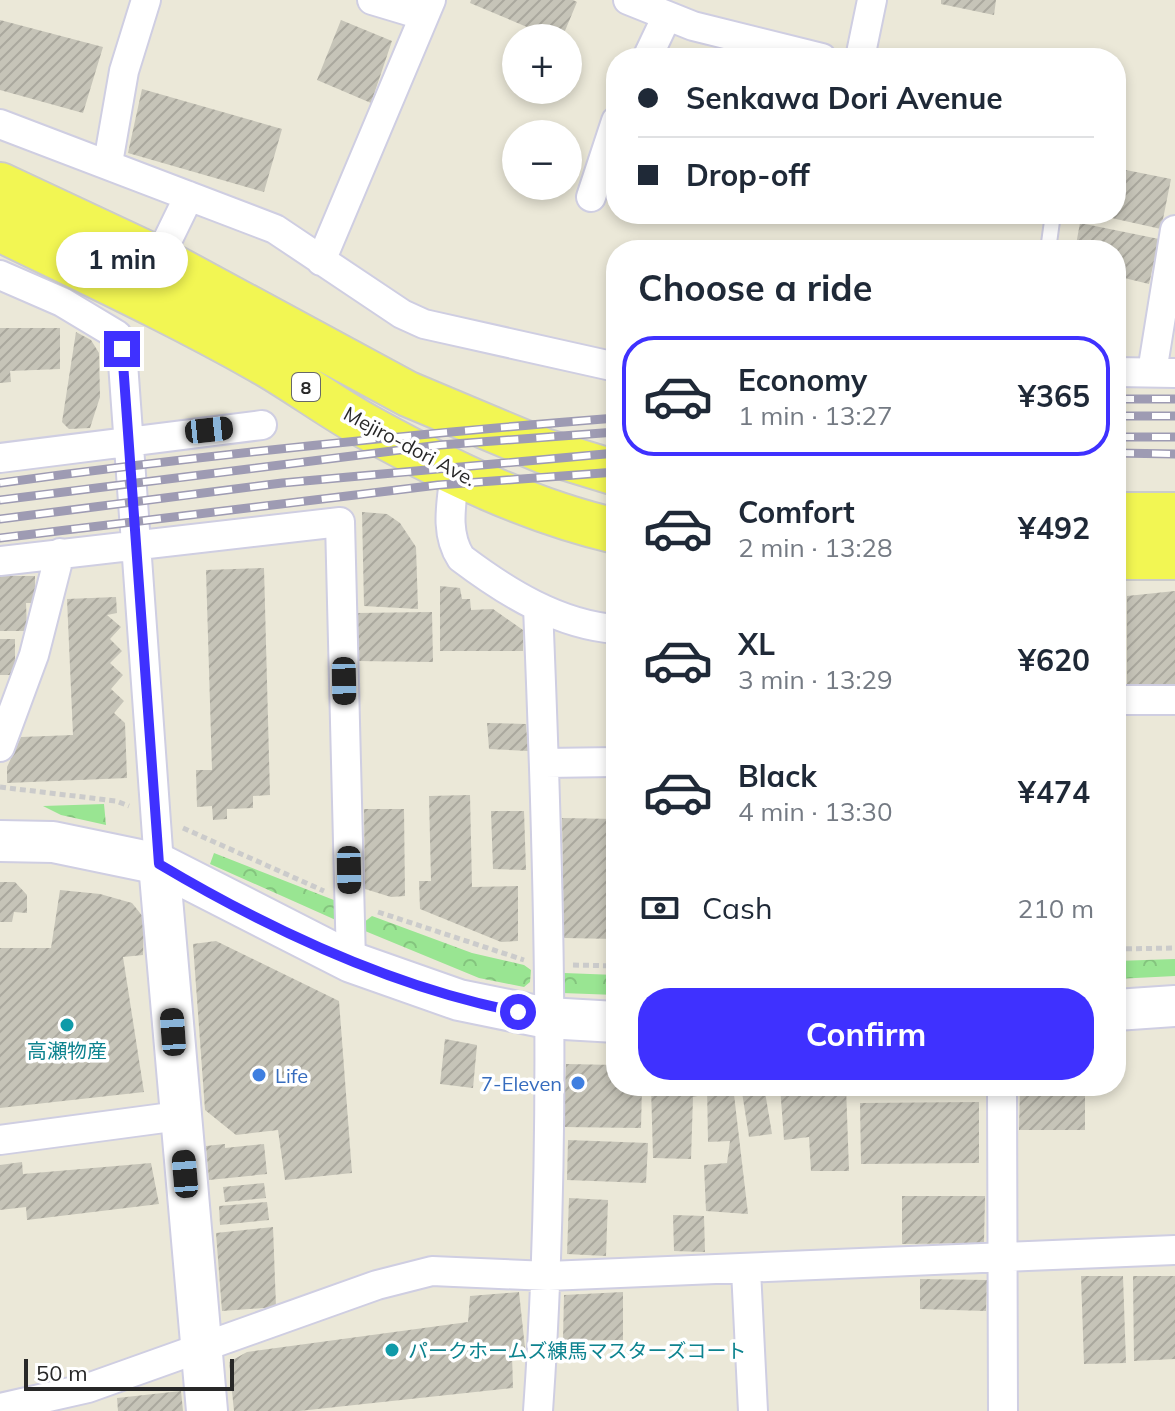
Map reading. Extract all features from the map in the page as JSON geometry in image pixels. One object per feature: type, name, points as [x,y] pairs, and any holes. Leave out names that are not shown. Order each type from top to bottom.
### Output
[{"type":"main road","name":"Mejiro-dori Ave.","points":[[0,185],[149,278],[274,368],[366,427],[526,504],[606,528]]},
{"type":"main road","name":"Mejiro-dori Ave.","points":[[0,229],[149,278],[408,394],[544,451],[606,470]]},
{"type":"main road","points":[[1126,515],[1175,515]]},
{"type":"main road","points":[[1126,557],[1175,557]]},
{"type":"main road","points":[[0,841],[53,842],[159,864],[351,962],[459,1000],[547,1018],[606,1021]]},
{"type":"main road","points":[[159,864],[207,1411]]},
{"type":"main road","points":[[1126,1009],[1175,1006]]},
{"type":"street","points":[[108,163],[124,71],[146,0]]},
{"type":"street","points":[[321,261],[427,7],[372,0]]},
{"type":"street","points":[[628,0],[790,48]]},
{"type":"street","points":[[862,48],[872,0]]},
{"type":"street","points":[[653,48],[674,12]]},
{"type":"street","points":[[0,124],[275,229],[402,314],[424,324],[606,365]]},
{"type":"street","points":[[591,197],[606,151]]},
{"type":"street","points":[[149,278],[189,196]]},
{"type":"street","points":[[1126,372],[1163,373],[1175,230]]},
{"type":"street","points":[[0,275],[62,302],[117,335],[119,340],[159,864]]},
{"type":"street","points":[[0,458],[128,439],[262,425]]},
{"type":"street","points":[[455,472],[450,529],[453,547],[461,558],[491,581],[538,607],[606,628]]},
{"type":"street","points":[[0,561],[340,522],[351,962]]},
{"type":"street","points":[[0,747],[34,655],[58,573],[60,553]]},
{"type":"street","points":[[538,607],[545,763],[548,1276],[538,1411]]},
{"type":"street","points":[[1126,700],[1175,700]]},
{"type":"street","points":[[545,763],[606,762]]},
{"type":"street","points":[[1002,1096],[1000,1259],[1003,1411]]},
{"type":"street","points":[[0,1140],[179,1116]]},
{"type":"street","points":[[0,1408],[88,1388],[377,1285],[432,1271],[548,1276],[1175,1250]]},
{"type":"street","points":[[746,1270],[753,1411]]},
{"type":"path","points":[[0,787],[116,801],[350,902],[505,956],[547,964],[606,966]]},
{"type":"path","points":[[1126,949],[1175,948]]},
{"type":"green space","points":[[104,804],[106,825],[61,815],[43,806]]},
{"type":"green space","points":[[214,853],[344,904],[338,921],[210,864]]},
{"type":"green space","points":[[372,916],[472,953],[524,965],[531,970],[530,982],[524,987],[479,978],[365,931],[363,923]]},
{"type":"green space","points":[[1175,959],[1175,976],[1126,978],[1126,961]]},
{"type":"green space","points":[[564,973],[606,975],[606,995],[562,993],[557,983]]},
{"type":"building","points":[[471,0],[577,2],[568,24],[520,24],[470,3]]},
{"type":"building","points":[[941,0],[996,0],[994,15],[941,4]]},
{"type":"building","points":[[0,20],[103,47],[83,113],[0,90]]},
{"type":"building","points":[[341,20],[392,41],[371,103],[317,80]]},
{"type":"building","points":[[142,89],[282,129],[264,192],[128,153]]},
{"type":"building","points":[[1126,170],[1171,179],[1161,229],[1126,221]]},
{"type":"building","points":[[1080,224],[1159,239],[1149,284],[1126,278],[1126,240],[1077,240]]},
{"type":"building","points":[[0,328],[60,328],[60,369],[10,371],[11,382],[0,383]]},
{"type":"building","points":[[76,332],[91,340],[99,353],[100,397],[90,428],[69,429],[62,422]]},
{"type":"building","points":[[362,512],[387,514],[400,523],[416,547],[418,609],[364,606]]},
{"type":"building","points":[[264,568],[270,795],[253,796],[253,808],[227,809],[227,819],[213,820],[212,806],[197,807],[196,770],[212,770],[206,570]]},
{"type":"building","points":[[0,576],[35,576],[35,603],[26,603],[27,631],[0,631]]},
{"type":"building","points":[[440,586],[460,588],[462,599],[470,599],[471,610],[493,609],[523,630],[523,651],[440,651]]},
{"type":"building","points":[[1175,591],[1175,690],[1127,691],[1127,596]]},
{"type":"building","points":[[116,597],[117,613],[107,615],[121,627],[110,639],[122,651],[110,663],[123,675],[111,689],[124,701],[114,713],[125,723],[127,778],[7,783],[7,767],[21,737],[73,735],[67,599]]},
{"type":"building","points":[[432,612],[433,662],[357,661],[357,613]]},
{"type":"building","points":[[0,639],[15,639],[15,675],[0,675]]},
{"type":"building","points":[[487,723],[526,724],[528,751],[489,749]]},
{"type":"building","points":[[470,795],[472,887],[518,886],[518,941],[501,942],[420,909],[419,881],[431,881],[429,796]]},
{"type":"building","points":[[364,809],[404,809],[405,896],[391,897],[365,889]]},
{"type":"building","points":[[491,811],[524,811],[526,870],[493,869]]},
{"type":"building","points":[[562,818],[606,819],[606,939],[564,938]]},
{"type":"building","points":[[0,882],[15,882],[27,895],[27,913],[14,912],[12,922],[0,922]]},
{"type":"building","name":"高瀬物産","points":[[60,890],[100,894],[132,903],[144,918],[143,955],[123,957],[144,1092],[0,1108],[0,948],[51,948]]},
{"type":"building","points":[[216,941],[339,1001],[352,1173],[285,1180],[278,1130],[236,1135],[205,1110],[193,944]]},
{"type":"building","points":[[445,1039],[477,1045],[473,1088],[440,1084]]},
{"type":"building","points":[[566,1064],[606,1065],[606,1096],[642,1096],[641,1128],[563,1127]]},
{"type":"building","points":[[651,1096],[698,1096],[693,1097],[691,1159],[653,1158]]},
{"type":"building","points":[[707,1096],[734,1096],[748,1214],[706,1211],[704,1165],[727,1163],[730,1141],[708,1142]]},
{"type":"building","points":[[743,1096],[766,1096],[772,1134],[749,1137]]},
{"type":"building","points":[[781,1096],[846,1096],[849,1171],[811,1171],[809,1137],[784,1140]]},
{"type":"building","points":[[1020,1096],[1085,1096],[1085,1130],[1019,1130]]},
{"type":"building","points":[[979,1102],[979,1163],[861,1164],[860,1103]]},
{"type":"building","points":[[568,1140],[648,1143],[646,1183],[567,1180]]},
{"type":"building","points":[[225,1144],[225,1148],[264,1144],[267,1174],[209,1180],[206,1146]]},
{"type":"building","points":[[22,1162],[23,1174],[151,1163],[159,1204],[27,1220],[26,1207],[0,1210],[0,1165]]},
{"type":"building","points":[[264,1183],[266,1198],[225,1202],[223,1187]]},
{"type":"building","points":[[902,1196],[985,1196],[984,1243],[902,1244]]},
{"type":"building","points":[[569,1198],[608,1200],[606,1256],[567,1254]]},
{"type":"building","points":[[267,1202],[269,1220],[220,1225],[219,1206]]},
{"type":"building","points":[[673,1215],[704,1216],[705,1252],[674,1251]]},
{"type":"building","points":[[273,1227],[276,1307],[222,1311],[216,1233]]},
{"type":"building","points":[[1081,1276],[1123,1276],[1126,1363],[1084,1364]]},
{"type":"building","points":[[1133,1276],[1175,1276],[1175,1359],[1134,1361]]},
{"type":"building","points":[[920,1279],[987,1280],[986,1311],[920,1309]]},
{"type":"building","name":"パークホームズ練馬マスターズコート","points":[[519,1292],[525,1348],[512,1354],[513,1388],[299,1411],[234,1411],[229,1362],[247,1352],[468,1322],[470,1296]]},
{"type":"building","points":[[623,1292],[623,1340],[563,1340],[564,1295]]},
{"type":"building","points":[[181,1391],[183,1411],[118,1411],[117,1398]]},
{"type":"railway","points":[[1126,399],[1175,399]]},
{"type":"railway","points":[[1126,416],[1175,416]]},
{"type":"railway","points":[[0,483],[308,446],[606,419]]},
{"type":"railway","points":[[0,500],[440,445],[606,433]]},
{"type":"railway","points":[[1126,437],[1175,437]]},
{"type":"railway","points":[[1126,453],[1175,454]]},
{"type":"railway","points":[[0,519],[282,483],[606,454]]},
{"type":"railway","points":[[0,538],[438,485],[606,473]]},
{"type":"place","name":"高瀬物産","points":[[67,1025]]},
{"type":"place","name":"Life","points":[[259,1075]]},
{"type":"place","name":"7-Eleven","points":[[578,1083]]},
{"type":"place","name":"パークホームズ練馬マスターズコート","points":[[392,1350]]},
{"type":"route","points":[[122,349],[159,864],[196,886],[351,962],[459,1000],[518,1012]]}]
